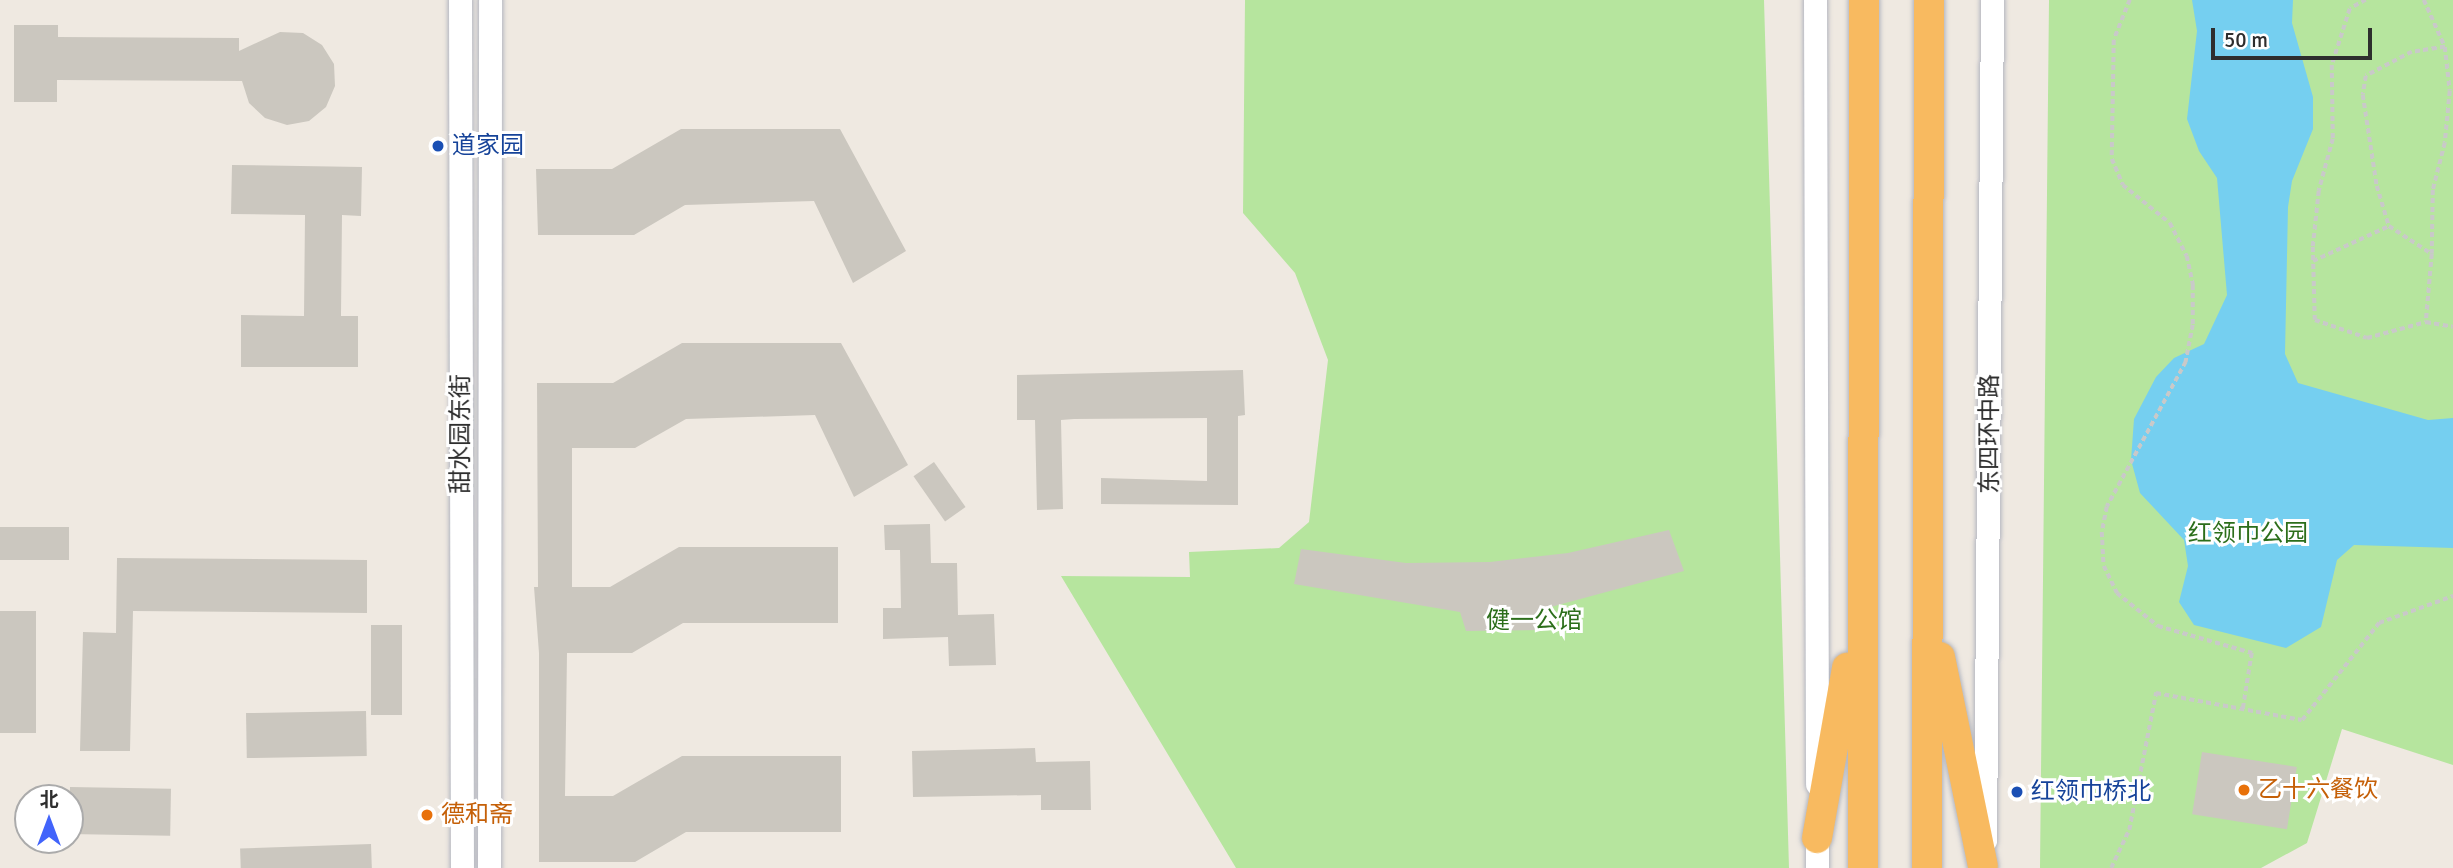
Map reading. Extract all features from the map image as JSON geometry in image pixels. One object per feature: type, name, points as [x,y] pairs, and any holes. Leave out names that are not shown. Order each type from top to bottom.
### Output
[{"type":"highway","points":[[1863,868],[1860,598],[1864,0]]},
{"type":"highway","points":[[1927,868],[1929,0]]},
{"type":"highway","points":[[1928,596],[1983,867]]},
{"type":"highway","points":[[1817,838],[1860,598]]},
{"type":"street","name":"甜水园东街","points":[[460,0],[462,868]]},
{"type":"street","name":"甜水园东街","points":[[489,868],[490,0]]},
{"type":"street","points":[[1815,0],[1817,868]]},
{"type":"street","name":"东四环中路","points":[[1983,867],[1988,778],[1992,0]]},
{"type":"path","points":[[2130,0],[2114,40],[2112,159],[2123,185],[2170,223],[2187,256],[2193,285],[2193,325],[2186,362],[2107,507],[2102,532],[2104,566],[2117,593],[2158,626],[2252,653],[2243,709]]},
{"type":"path","points":[[2366,0],[2350,9],[2332,65],[2333,139],[2319,191],[2313,261],[2315,320],[2367,338],[2426,322],[2453,327]]},
{"type":"path","points":[[2424,0],[2445,47],[2450,91],[2445,144],[2433,190],[2432,254],[2426,322]]},
{"type":"path","points":[[2432,254],[2389,226],[2373,160],[2363,95],[2366,76],[2412,52],[2445,47]]},
{"type":"path","points":[[2313,261],[2389,226]]},
{"type":"path","points":[[2111,868],[2129,830],[2156,693],[2302,720],[2379,624],[2453,596]]},
{"type":"green space","name":"健一公馆","points":[[1245,0],[1764,0],[1789,868],[1236,868],[1061,576],[1190,577],[1189,552],[1279,548],[1309,522],[1328,360],[1295,273],[1243,213]]},
{"type":"green space","name":"红领巾公园","points":[[2049,0],[2453,0],[2453,765],[2342,729],[2307,843],[2261,868],[2040,868]]},
{"type":"water","points":[[2192,0],[2293,0],[2292,23],[2313,97],[2313,129],[2292,181],[2288,207],[2285,354],[2298,383],[2428,420],[2453,418],[2453,548],[2354,545],[2337,560],[2321,627],[2286,648],[2194,625],[2179,602],[2188,566],[2184,540],[2140,493],[2131,460],[2134,419],[2156,377],[2174,358],[2204,344],[2227,295],[2217,178],[2199,151],[2187,119],[2197,31]]},
{"type":"building","points":[[14,25],[58,25],[58,37],[239,38],[239,51],[280,32],[303,33],[322,45],[334,64],[335,86],[326,107],[309,121],[287,125],[265,118],[249,103],[242,81],[57,80],[57,102],[14,102]]},
{"type":"building","points":[[681,129],[840,129],[906,251],[853,283],[814,201],[685,205],[634,235],[538,235],[536,169],[612,169]]},
{"type":"building","points":[[232,165],[362,167],[361,216],[342,215],[341,316],[358,316],[358,367],[241,367],[241,315],[304,316],[305,215],[231,214]]},
{"type":"building","points":[[682,343],[841,343],[908,465],[854,497],[815,415],[686,419],[635,448],[572,448],[572,587],[610,587],[679,547],[838,547],[838,623],[683,623],[632,653],[567,653],[565,796],[613,796],[682,756],[841,756],[841,832],[686,832],[635,862],[539,862],[539,653],[534,587],[538,587],[537,383],[613,383]]},
{"type":"building","points":[[1243,370],[1245,415],[1238,416],[1238,505],[1101,504],[1101,478],[1207,481],[1207,418],[1074,419],[1061,420],[1063,509],[1037,510],[1035,420],[1017,420],[1017,375]]},
{"type":"building","points":[[934,462],[966,507],[945,521],[914,476]]},
{"type":"building","points":[[930,524],[931,563],[957,563],[958,615],[994,614],[996,665],[949,666],[948,637],[883,639],[883,608],[901,608],[900,550],[885,550],[884,525]]},
{"type":"building","points":[[0,527],[69,527],[69,560],[0,560]]},
{"type":"building","points":[[1669,530],[1684,571],[1547,608],[1544,630],[1466,631],[1460,612],[1294,584],[1301,549],[1406,563],[1490,562],[1568,553]]},
{"type":"building","points":[[117,558],[367,560],[367,613],[133,611],[130,751],[80,751],[83,632],[116,633]]},
{"type":"building","points":[[0,611],[36,611],[36,733],[0,733]]},
{"type":"building","points":[[371,625],[402,625],[402,715],[371,715]]},
{"type":"building","points":[[366,711],[367,756],[247,758],[246,713]]},
{"type":"building","points":[[1035,748],[1036,762],[1090,761],[1091,810],[1041,810],[1041,795],[913,797],[912,751]]},
{"type":"building","name":"乙十六餐饮","points":[[2202,752],[2297,767],[2287,829],[2192,814]]},
{"type":"building","points":[[84,787],[171,789],[170,836],[84,834]]},
{"type":"building","points":[[371,844],[372,868],[241,868],[240,849]]},
{"type":"place","name":"道家园","points":[[438,146]]},
{"type":"place","name":"乙十六餐饮","points":[[2244,790]]},
{"type":"place","name":"红领巾桥北","points":[[2017,792]]},
{"type":"place","name":"德和斋","points":[[427,815]]}]
